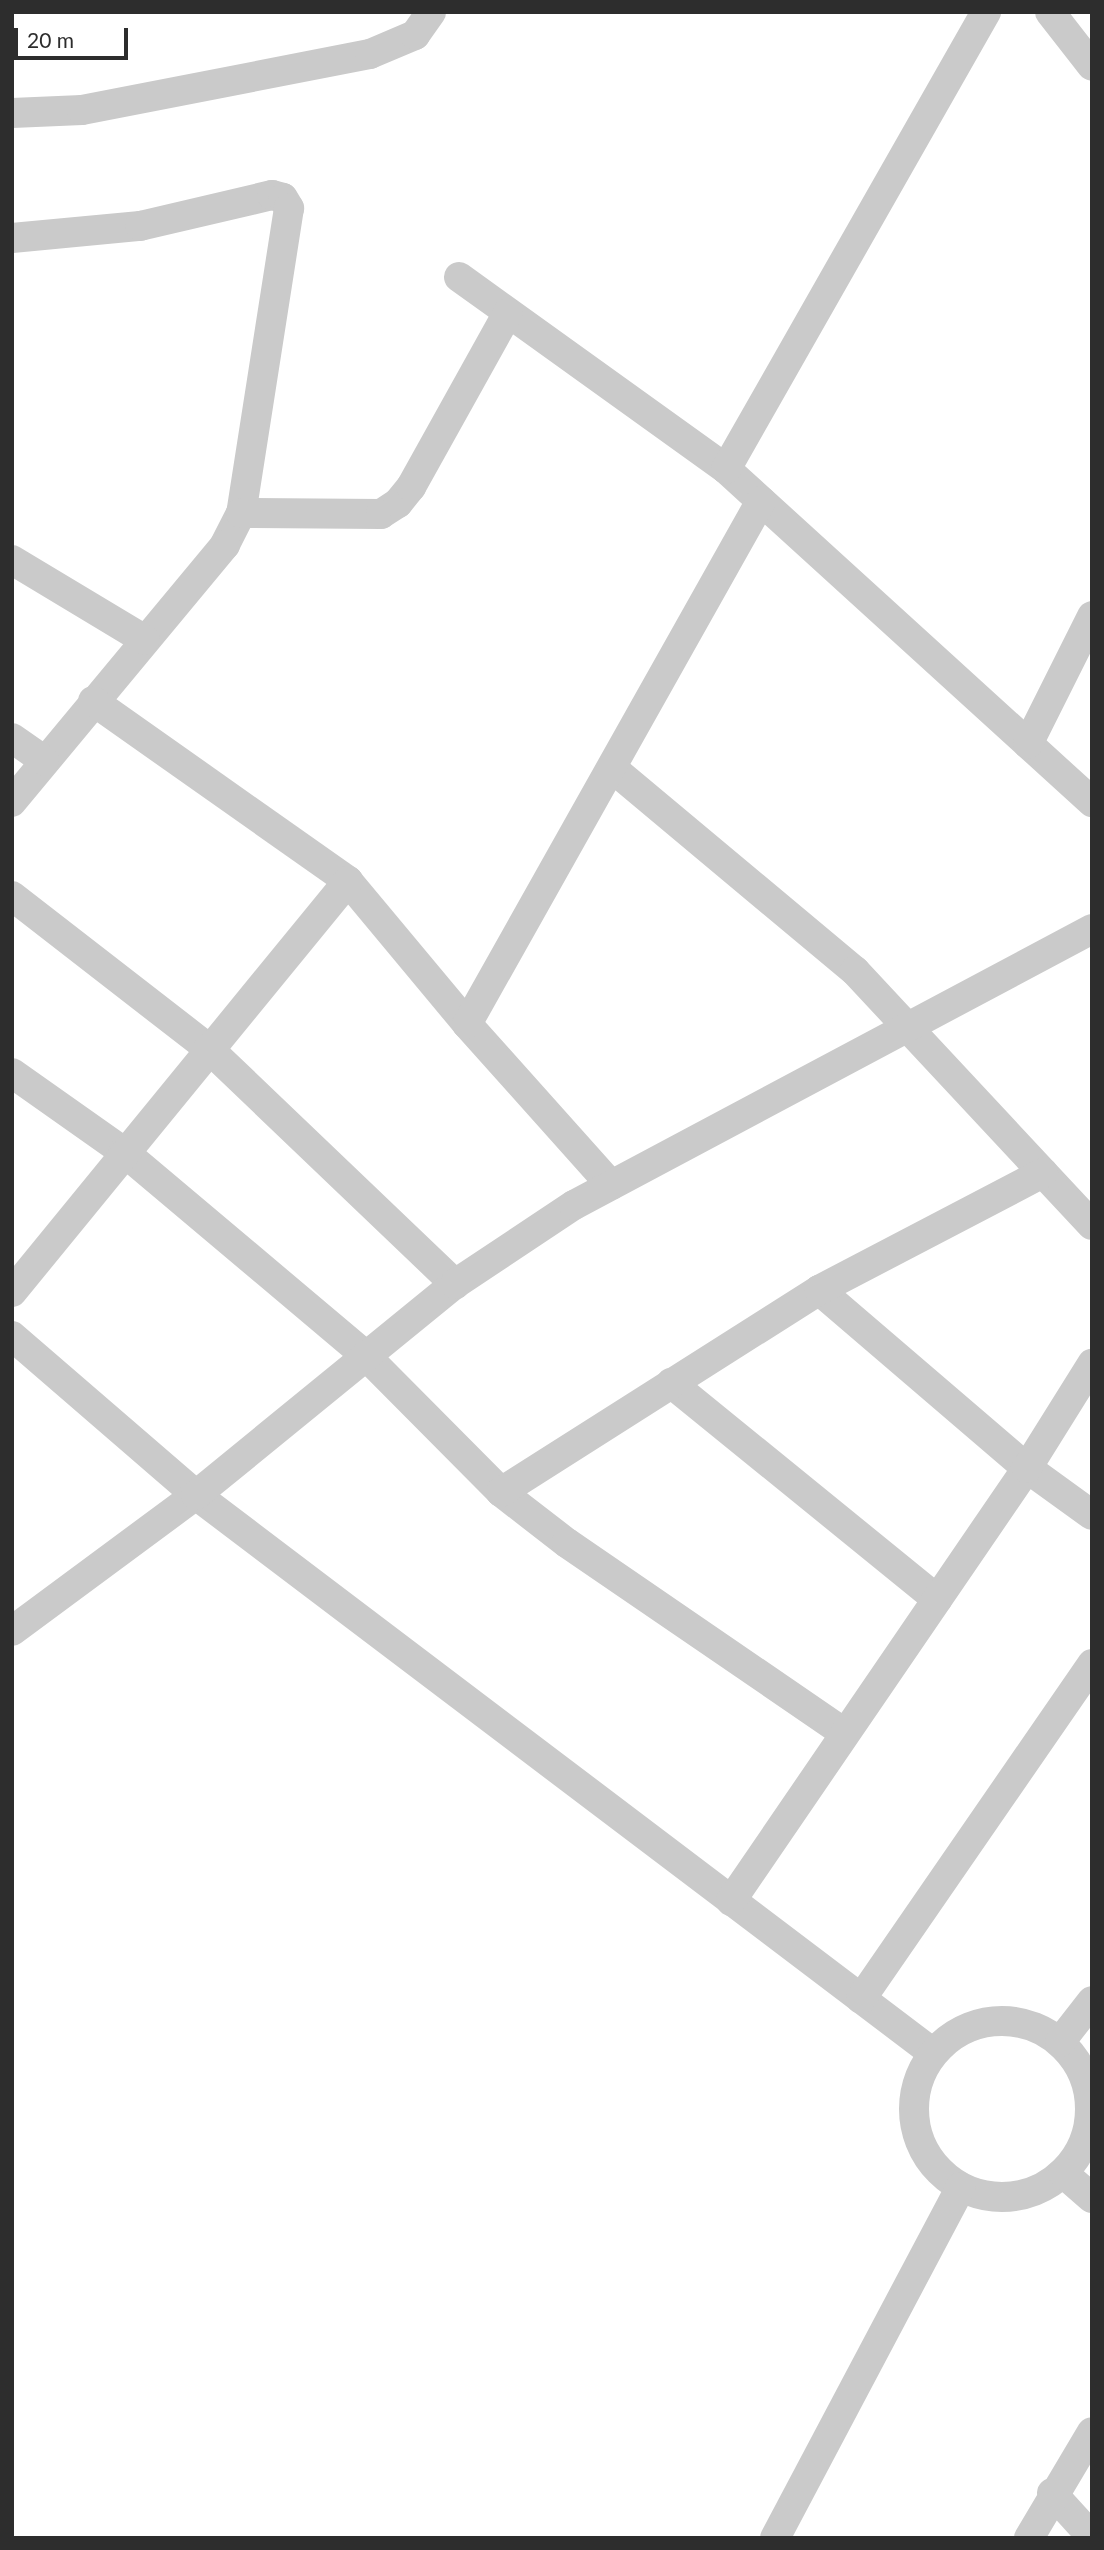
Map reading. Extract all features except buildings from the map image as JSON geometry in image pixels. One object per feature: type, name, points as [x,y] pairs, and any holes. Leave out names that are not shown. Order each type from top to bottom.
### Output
[{"type":"street","points":[[12,113],[82,110],[370,54],[415,35],[431,12]]},
{"type":"street","points":[[726,469],[986,12]]},
{"type":"street","points":[[1050,12],[1092,66]]},
{"type":"street","points":[[12,238],[140,226],[272,195],[283,198],[289,208],[241,513],[225,545],[44,760],[12,802]]},
{"type":"street","points":[[459,277],[726,469],[1092,802]]},
{"type":"street","points":[[241,513],[381,514],[398,503],[508,313]]},
{"type":"street","points":[[467,1024],[761,501]]},
{"type":"street","points":[[12,560],[145,640]]},
{"type":"street","points":[[1028,744],[1092,616]]},
{"type":"street","points":[[93,701],[348,881],[467,1024],[611,1185]]},
{"type":"street","points":[[12,738],[44,760]]},
{"type":"street","points":[[612,768],[855,971],[1092,1225]]},
{"type":"street","points":[[12,1292],[208,1048],[348,881]]},
{"type":"street","points":[[12,896],[208,1048],[455,1284]]},
{"type":"street","points":[[12,1631],[196,1495],[455,1284],[611,1185],[1092,929]]},
{"type":"street","points":[[12,1073],[124,1152],[366,1356],[500,1492],[844,1733]]},
{"type":"street","points":[[500,1492],[819,1290],[1043,1173]]},
{"type":"street","points":[[819,1290],[1027,1468],[1092,1515]]},
{"type":"street","points":[[12,1336],[196,1495],[933,2053]]},
{"type":"street","points":[[731,1901],[1027,1468],[1092,1364]]},
{"type":"street","points":[[671,1383],[937,1599]]},
{"type":"street","points":[[862,1999],[1092,1664]]},
{"type":"street","points":[[1060,2042],[1092,2001]]},
{"type":"street","points":[[1008,2021],[1036,2027],[1060,2042],[1079,2065],[1089,2092],[1090,2121],[1081,2150],[1063,2173],[1040,2189],[1014,2196],[986,2196],[961,2187],[940,2172],[924,2151],[915,2126],[920,2076],[933,2053],[954,2035],[971,2027],[1008,2021]]},
{"type":"street","points":[[1063,2173],[1092,2198]]},
{"type":"street","points":[[775,2538],[961,2187]]},
{"type":"street","points":[[1029,2538],[1052,2493],[1092,2432]]},
{"type":"street","points":[[1052,2493],[1092,2537]]}]
